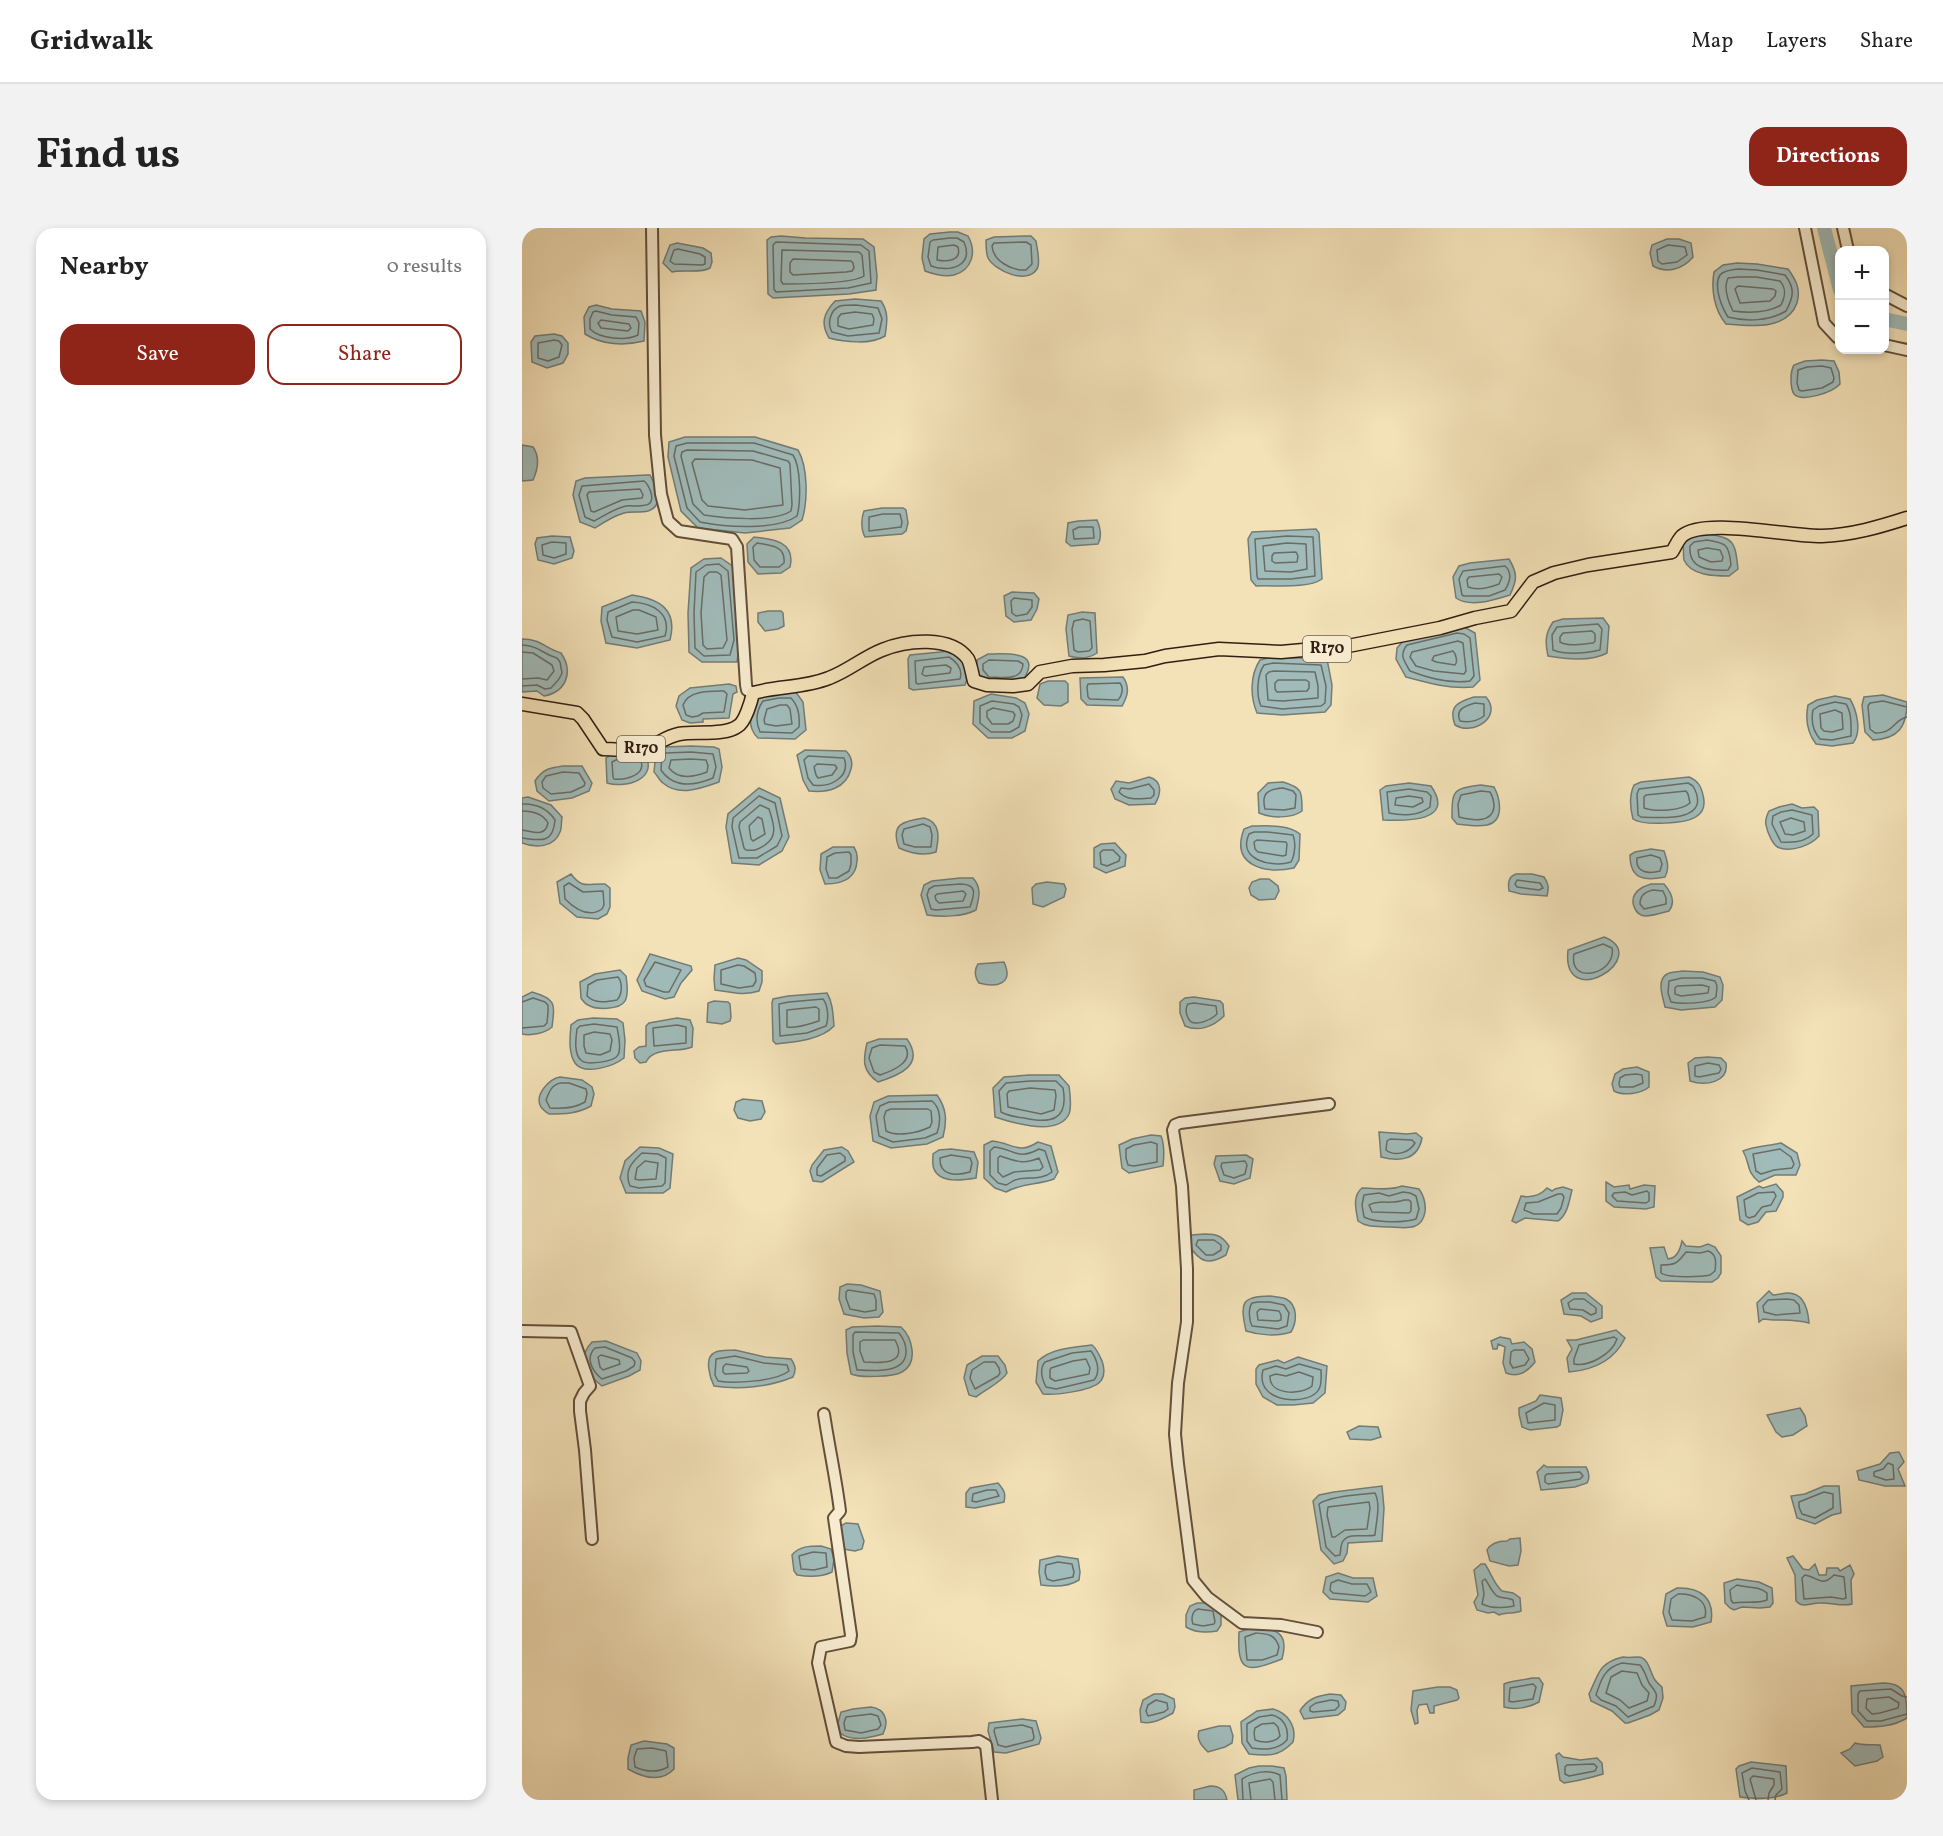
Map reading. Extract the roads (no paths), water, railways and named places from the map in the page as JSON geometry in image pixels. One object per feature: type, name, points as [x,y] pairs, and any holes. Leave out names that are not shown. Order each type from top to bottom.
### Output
[{"type":"main road","name":"R170","points":[[522,704],[577,713],[584,719],[603,749],[651,747],[659,741],[678,734],[737,728],[743,721],[753,693],[792,688],[829,678],[882,650],[920,641],[944,643],[958,649],[969,660],[974,681],[987,685],[1013,686],[1028,684],[1040,672],[1072,666],[1145,661],[1211,650],[1281,652],[1348,646],[1413,634],[1510,611],[1533,582],[1554,573],[1588,565],[1672,552],[1682,537],[1695,530],[1727,527],[1821,536],[1851,534],[1907,518]]},
{"type":"street","points":[[652,228],[655,435],[661,494],[668,521],[679,531],[732,539],[737,547],[746,685],[747,690],[753,693]]},
{"type":"street","points":[[1805,228],[1824,323],[1835,335]]},
{"type":"street","points":[[1843,228],[1847,246]]},
{"type":"street","points":[[1889,297],[1907,306]]},
{"type":"street","points":[[1889,346],[1907,350]]},
{"type":"street","points":[[1317,1632],[1281,1625],[1242,1623],[1207,1597],[1193,1580],[1175,1434],[1178,1383],[1187,1322],[1187,1269],[1182,1195],[1173,1130],[1175,1125],[1180,1123],[1329,1104]]},
{"type":"street","points":[[522,1331],[571,1332],[576,1343],[590,1386],[580,1401],[580,1411],[591,1539]]},
{"type":"street","points":[[824,1414],[837,1486],[840,1511],[834,1518],[851,1635],[850,1641],[821,1647],[818,1663],[836,1742],[859,1747],[983,1743],[986,1745],[992,1800]]},
{"type":"water","points":[[950,232],[968,236],[972,248],[969,265],[960,273],[950,276],[925,271],[922,258],[924,239],[930,234]]},
{"type":"water","points":[[781,236],[863,239],[874,247],[876,290],[849,294],[773,298],[768,294],[767,240]]},
{"type":"water","points":[[1031,236],[1036,241],[1039,260],[1037,269],[1032,274],[1019,276],[1011,274],[997,267],[988,258],[986,240],[994,237]]},
{"type":"water","points":[[1667,239],[1679,239],[1691,243],[1693,257],[1684,265],[1674,269],[1664,270],[1653,266],[1650,253],[1652,245]]},
{"type":"water","points":[[677,243],[703,248],[711,253],[710,268],[701,271],[672,272],[663,263],[670,245]]},
{"type":"water","points":[[1737,263],[1788,269],[1798,289],[1797,303],[1792,312],[1785,318],[1766,325],[1726,324],[1714,299],[1714,272],[1723,265]]},
{"type":"water","points":[[855,299],[881,301],[886,313],[885,336],[865,342],[829,338],[824,323],[828,310],[835,301]]},
{"type":"water","points":[[596,305],[612,309],[641,311],[645,322],[644,341],[629,344],[613,343],[585,334],[584,317],[589,307]]},
{"type":"water","points":[[554,334],[562,336],[568,343],[568,354],[563,363],[547,368],[532,362],[531,342],[535,336]]},
{"type":"water","points":[[1805,361],[1834,361],[1839,372],[1840,384],[1831,390],[1810,397],[1794,394],[1791,379],[1794,365]]},
{"type":"water","points":[[685,437],[755,437],[798,450],[804,465],[806,484],[802,520],[790,528],[745,533],[698,528],[681,511],[668,457],[669,442]]},
{"type":"water","points":[[522,445],[533,447],[537,455],[537,467],[533,480],[522,481]]},
{"type":"water","points":[[650,475],[658,495],[653,508],[645,512],[624,513],[595,528],[580,522],[573,495],[576,481],[585,478]]},
{"type":"water","points":[[882,508],[906,510],[908,523],[906,531],[902,534],[865,537],[862,524],[864,511]]},
{"type":"water","points":[[1097,520],[1100,532],[1098,544],[1071,546],[1066,542],[1068,523]]},
{"type":"water","points":[[1316,529],[1319,533],[1322,579],[1300,585],[1256,586],[1251,580],[1248,539],[1252,532]]},
{"type":"water","points":[[1707,534],[1723,537],[1732,542],[1738,569],[1729,576],[1698,572],[1687,565],[1684,560],[1683,545],[1690,536]]},
{"type":"water","points":[[570,537],[574,551],[572,558],[554,564],[538,560],[535,544],[537,538]]},
{"type":"water","points":[[754,537],[775,541],[786,547],[791,558],[790,567],[781,573],[758,574],[748,562],[747,544]]},
{"type":"water","points":[[721,558],[734,567],[740,640],[737,662],[702,662],[689,652],[688,613],[691,568],[704,559]]},
{"type":"water","points":[[1509,559],[1516,577],[1510,595],[1475,603],[1456,598],[1453,577],[1459,566]]},
{"type":"water","points":[[1012,592],[1034,593],[1039,599],[1031,620],[1014,622],[1006,616],[1004,596]]},
{"type":"water","points":[[632,595],[650,599],[664,607],[671,620],[670,640],[637,648],[606,643],[601,621],[602,607]]},
{"type":"water","points":[[781,611],[784,626],[765,631],[758,622],[758,613]]},
{"type":"water","points":[[1082,612],[1095,613],[1097,653],[1080,658],[1069,656],[1066,629],[1068,615]]},
{"type":"water","points":[[1603,618],[1609,626],[1607,653],[1586,659],[1548,656],[1546,638],[1553,622],[1563,619]]},
{"type":"water","points":[[1458,627],[1475,633],[1480,680],[1473,687],[1447,686],[1406,677],[1396,659],[1397,648],[1404,640]]},
{"type":"water","points":[[522,639],[539,642],[561,653],[565,660],[566,680],[552,694],[544,696],[537,691],[522,692]]},
{"type":"water","points":[[950,651],[962,659],[967,679],[965,685],[913,690],[909,688],[908,659],[910,655]]},
{"type":"water","points":[[988,654],[1013,654],[1026,659],[1029,663],[1028,670],[1023,680],[986,682],[977,674],[977,660]]},
{"type":"water","points":[[1272,657],[1327,659],[1332,685],[1331,705],[1325,712],[1282,715],[1257,713],[1252,693],[1254,672],[1260,660]]},
{"type":"water","points":[[1123,677],[1127,684],[1127,691],[1122,706],[1087,705],[1081,699],[1080,678]]},
{"type":"water","points":[[1048,681],[1065,681],[1068,684],[1068,702],[1061,706],[1044,705],[1037,698],[1040,684]]},
{"type":"water","points":[[729,684],[736,686],[737,692],[733,694],[729,718],[703,719],[703,722],[690,723],[682,720],[676,706],[679,696],[690,688]]},
{"type":"water","points":[[795,691],[803,702],[806,730],[795,739],[758,738],[750,723],[759,696]]},
{"type":"water","points":[[991,694],[1016,698],[1025,703],[1029,714],[1025,731],[1012,738],[988,738],[973,724],[974,701]]},
{"type":"water","points":[[1883,695],[1907,702],[1907,711],[1903,725],[1895,734],[1873,740],[1865,732],[1862,705],[1864,697]]},
{"type":"water","points":[[1835,696],[1850,699],[1853,704],[1858,721],[1856,738],[1853,743],[1832,746],[1816,744],[1807,726],[1808,705],[1817,700]]},
{"type":"water","points":[[1474,697],[1486,697],[1491,711],[1488,718],[1484,723],[1470,728],[1455,725],[1453,713],[1456,706]]},
{"type":"water","points":[[691,746],[719,749],[722,767],[719,782],[691,790],[676,790],[669,787],[654,772],[656,752],[664,747]]},
{"type":"water","points":[[805,750],[846,751],[852,764],[845,781],[829,790],[809,791],[803,780],[797,755]]},
{"type":"water","points":[[644,753],[648,769],[639,780],[623,784],[607,783],[606,758],[610,755]]},
{"type":"water","points":[[563,766],[582,766],[592,783],[589,791],[572,798],[549,801],[537,791],[535,781],[547,770]]},
{"type":"water","points":[[1149,777],[1157,782],[1160,788],[1155,804],[1129,805],[1115,799],[1111,789],[1116,781],[1129,783]]},
{"type":"water","points":[[1689,777],[1699,784],[1704,798],[1700,814],[1692,819],[1665,823],[1646,823],[1633,819],[1630,802],[1634,785],[1641,782]]},
{"type":"water","points":[[1283,782],[1294,786],[1300,792],[1302,811],[1280,817],[1259,813],[1258,793],[1268,783]]},
{"type":"water","points":[[1409,783],[1431,786],[1437,798],[1437,807],[1433,813],[1415,819],[1383,820],[1380,790],[1386,786]]},
{"type":"water","points":[[1481,785],[1494,787],[1500,809],[1497,819],[1483,826],[1457,824],[1452,818],[1456,792]]},
{"type":"water","points":[[759,788],[780,798],[789,837],[782,851],[759,865],[732,863],[726,827],[728,814]]},
{"type":"water","points":[[528,797],[551,805],[562,817],[560,832],[549,844],[533,846],[522,843],[522,798]]},
{"type":"water","points":[[1792,804],[1802,808],[1814,807],[1818,811],[1819,836],[1801,847],[1780,848],[1775,845],[1769,835],[1766,818],[1769,811]]},
{"type":"water","points":[[924,818],[930,820],[938,831],[936,852],[917,853],[899,848],[896,834],[900,825]]},
{"type":"water","points":[[1252,826],[1283,827],[1300,834],[1299,860],[1294,868],[1272,870],[1253,865],[1246,859],[1242,852],[1241,842],[1244,829]]},
{"type":"water","points":[[1115,843],[1126,855],[1125,866],[1106,873],[1094,867],[1094,848],[1101,844]]},
{"type":"water","points":[[833,847],[854,847],[857,852],[856,867],[847,880],[825,884],[820,870],[821,854]]},
{"type":"water","points":[[1651,849],[1664,851],[1668,867],[1665,877],[1651,879],[1640,877],[1633,870],[1630,855]]},
{"type":"water","points":[[571,874],[583,884],[605,884],[610,888],[610,907],[607,914],[598,919],[577,917],[560,903],[557,882]]},
{"type":"water","points":[[1516,874],[1544,877],[1548,886],[1547,896],[1509,891],[1509,881]]},
{"type":"water","points":[[973,878],[978,886],[976,910],[952,916],[927,915],[921,895],[924,885],[932,881]]},
{"type":"water","points":[[1269,879],[1278,886],[1279,891],[1275,899],[1259,900],[1251,895],[1249,888],[1252,882]]},
{"type":"water","points":[[1047,882],[1064,884],[1066,889],[1064,897],[1043,907],[1033,904],[1032,888],[1036,884]]},
{"type":"water","points":[[1651,884],[1664,884],[1671,894],[1671,908],[1669,911],[1654,915],[1641,915],[1633,904],[1634,897],[1640,889]]},
{"type":"water","points":[[1604,937],[1617,946],[1618,956],[1613,967],[1602,975],[1589,979],[1578,978],[1570,969],[1568,950]]},
{"type":"water","points":[[650,954],[691,966],[692,970],[681,983],[674,997],[665,999],[642,991],[637,980]]},
{"type":"water","points":[[738,958],[746,960],[762,971],[759,991],[732,993],[715,990],[715,965]]},
{"type":"water","points":[[1004,962],[1007,975],[1002,983],[992,985],[979,983],[976,973],[978,964]]},
{"type":"water","points":[[620,970],[626,976],[627,985],[626,998],[622,1004],[613,1008],[602,1008],[592,1007],[584,1002],[581,998],[580,982],[595,974]]},
{"type":"water","points":[[1703,972],[1720,977],[1723,985],[1722,1000],[1715,1007],[1681,1010],[1665,1007],[1661,989],[1662,980],[1668,973]]},
{"type":"water","points":[[532,992],[546,997],[552,1003],[554,1012],[552,1027],[538,1034],[522,1034],[522,997]]},
{"type":"water","points":[[827,993],[832,1005],[834,1026],[829,1031],[807,1040],[776,1044],[773,1041],[773,999]]},
{"type":"water","points":[[1185,998],[1220,1001],[1223,1004],[1224,1016],[1205,1027],[1195,1029],[1185,1026],[1180,1013],[1180,1002]]},
{"type":"water","points":[[714,1001],[730,1004],[730,1021],[722,1024],[707,1022],[708,1003]]},
{"type":"water","points":[[677,1018],[690,1020],[693,1028],[692,1047],[661,1052],[650,1057],[646,1062],[640,1063],[635,1058],[634,1051],[646,1046],[646,1026],[649,1023]]},
{"type":"water","points":[[617,1019],[623,1023],[624,1058],[606,1067],[585,1069],[575,1063],[571,1054],[571,1025],[578,1020]]},
{"type":"water","points":[[879,1039],[907,1039],[913,1056],[908,1068],[878,1082],[866,1069],[865,1055],[867,1043]]},
{"type":"water","points":[[1695,1058],[1721,1058],[1726,1063],[1724,1075],[1709,1083],[1690,1081],[1688,1063]]},
{"type":"water","points":[[1637,1067],[1649,1072],[1649,1087],[1632,1094],[1614,1091],[1612,1084],[1615,1074],[1623,1069]]},
{"type":"water","points":[[1059,1075],[1069,1086],[1070,1111],[1063,1121],[1045,1127],[995,1117],[993,1088],[1004,1077]]},
{"type":"water","points":[[560,1077],[582,1080],[592,1087],[594,1094],[591,1106],[581,1111],[565,1114],[549,1114],[544,1110],[539,1102],[541,1093],[547,1084]]},
{"type":"water","points":[[937,1095],[943,1105],[945,1115],[943,1137],[927,1144],[891,1148],[873,1141],[870,1116],[874,1102],[888,1096]]},
{"type":"water","points":[[743,1099],[762,1101],[765,1112],[761,1119],[750,1121],[738,1118],[734,1110],[736,1102]]},
{"type":"water","points":[[1379,1132],[1416,1133],[1422,1138],[1417,1151],[1412,1155],[1401,1159],[1388,1159],[1381,1157]]},
{"type":"water","points":[[1151,1135],[1161,1136],[1164,1147],[1163,1166],[1129,1173],[1122,1168],[1119,1145],[1132,1139]]},
{"type":"water","points":[[992,1141],[1020,1148],[1038,1142],[1051,1146],[1058,1172],[1054,1179],[1006,1192],[995,1188],[984,1178],[984,1145]]},
{"type":"water","points":[[1781,1143],[1797,1153],[1800,1165],[1796,1175],[1775,1175],[1759,1182],[1750,1171],[1743,1151]]},
{"type":"water","points":[[640,1147],[659,1148],[673,1154],[670,1188],[663,1193],[626,1193],[620,1178],[625,1161]]},
{"type":"water","points":[[842,1147],[848,1151],[854,1162],[822,1182],[813,1181],[810,1171],[812,1165],[824,1150]]},
{"type":"water","points":[[939,1150],[974,1152],[978,1162],[976,1178],[953,1180],[937,1174],[933,1166],[933,1154]]},
{"type":"water","points":[[1246,1155],[1253,1159],[1250,1178],[1234,1184],[1220,1181],[1214,1164],[1216,1156]]},
{"type":"water","points":[[1606,1182],[1614,1187],[1629,1185],[1630,1189],[1644,1185],[1655,1186],[1654,1207],[1646,1209],[1614,1207],[1606,1201]]},
{"type":"water","points":[[1776,1184],[1783,1192],[1783,1197],[1776,1211],[1766,1212],[1758,1222],[1748,1225],[1740,1220],[1737,1197],[1759,1186],[1763,1188]]},
{"type":"water","points":[[1402,1186],[1419,1189],[1422,1194],[1425,1209],[1421,1222],[1412,1227],[1402,1228],[1369,1226],[1358,1221],[1356,1199],[1362,1188],[1387,1189]]},
{"type":"water","points":[[1563,1187],[1572,1190],[1566,1211],[1558,1221],[1525,1218],[1516,1223],[1512,1221],[1521,1196],[1539,1195],[1547,1188],[1552,1191]]},
{"type":"water","points":[[1191,1235],[1216,1235],[1224,1240],[1229,1246],[1226,1255],[1210,1261],[1197,1256],[1189,1245]]},
{"type":"water","points":[[1682,1241],[1686,1246],[1700,1247],[1708,1244],[1715,1247],[1721,1256],[1721,1273],[1718,1278],[1712,1282],[1703,1282],[1661,1281],[1656,1277],[1650,1248],[1664,1247],[1668,1259],[1678,1253]]},
{"type":"water","points":[[847,1284],[861,1285],[880,1291],[883,1312],[879,1317],[864,1318],[844,1314],[839,1299],[840,1287]]},
{"type":"water","points":[[1769,1291],[1773,1295],[1788,1293],[1798,1296],[1804,1303],[1809,1323],[1763,1319],[1759,1322],[1757,1303]]},
{"type":"water","points":[[1572,1293],[1586,1293],[1602,1306],[1602,1318],[1591,1322],[1581,1316],[1564,1314],[1561,1300]]},
{"type":"water","points":[[1260,1296],[1286,1299],[1293,1305],[1295,1319],[1291,1332],[1268,1335],[1246,1331],[1243,1314],[1245,1303]]},
{"type":"water","points":[[852,1327],[901,1327],[905,1331],[911,1343],[911,1363],[902,1372],[892,1375],[851,1374],[846,1330]]},
{"type":"water","points":[[1616,1330],[1625,1338],[1615,1353],[1595,1366],[1569,1372],[1567,1358],[1572,1349],[1567,1340]]},
{"type":"water","points":[[1500,1337],[1510,1339],[1512,1344],[1524,1342],[1532,1349],[1535,1362],[1522,1373],[1515,1375],[1506,1373],[1503,1363],[1505,1347],[1498,1344],[1497,1349],[1493,1349],[1491,1341]]},
{"type":"water","points":[[606,1341],[637,1353],[641,1361],[640,1370],[602,1386],[591,1376],[584,1360],[587,1348],[592,1342]]},
{"type":"water","points":[[1092,1345],[1099,1354],[1104,1368],[1103,1377],[1099,1383],[1075,1391],[1043,1394],[1036,1382],[1038,1361],[1056,1351]]},
{"type":"water","points":[[735,1350],[765,1357],[791,1359],[795,1368],[793,1377],[754,1387],[714,1386],[709,1359],[719,1351]]},
{"type":"water","points":[[982,1356],[998,1356],[1005,1365],[1007,1373],[976,1397],[969,1395],[964,1378],[967,1365]]},
{"type":"water","points":[[1298,1357],[1327,1366],[1325,1393],[1313,1403],[1293,1405],[1277,1405],[1263,1397],[1256,1384],[1256,1369],[1259,1365],[1278,1360],[1284,1363]]},
{"type":"water","points":[[1540,1395],[1561,1398],[1563,1410],[1560,1425],[1530,1430],[1522,1427],[1519,1408],[1536,1401]]},
{"type":"water","points":[[1800,1408],[1807,1426],[1793,1435],[1782,1437],[1776,1432],[1767,1415]]},
{"type":"water","points":[[1359,1426],[1378,1427],[1381,1437],[1371,1440],[1350,1439],[1347,1432]]},
{"type":"water","points":[[1899,1452],[1904,1462],[1898,1469],[1905,1486],[1885,1486],[1859,1480],[1857,1471],[1880,1464],[1890,1453]]},
{"type":"water","points":[[1544,1465],[1547,1467],[1586,1467],[1589,1475],[1588,1481],[1575,1487],[1541,1490],[1537,1472]]},
{"type":"water","points":[[998,1483],[1004,1492],[1004,1502],[975,1508],[966,1507],[966,1493],[970,1488]]},
{"type":"water","points":[[1382,1486],[1384,1508],[1382,1541],[1348,1543],[1343,1561],[1334,1564],[1321,1550],[1313,1501],[1319,1495]]},
{"type":"water","points":[[1824,1486],[1839,1486],[1841,1513],[1815,1524],[1797,1518],[1791,1496],[1805,1494]]},
{"type":"water","points":[[846,1523],[858,1524],[864,1541],[862,1549],[855,1551],[843,1549],[839,1527]]},
{"type":"water","points":[[1520,1538],[1521,1551],[1518,1565],[1509,1566],[1490,1561],[1487,1550],[1491,1546],[1498,1542]]},
{"type":"water","points":[[821,1546],[831,1549],[834,1559],[832,1572],[815,1576],[797,1575],[794,1571],[792,1555],[801,1548]]},
{"type":"water","points":[[1058,1556],[1078,1559],[1079,1580],[1061,1586],[1041,1585],[1040,1560]]},
{"type":"water","points":[[1793,1556],[1803,1569],[1809,1570],[1815,1564],[1819,1575],[1826,1575],[1827,1568],[1838,1568],[1840,1571],[1850,1565],[1854,1574],[1851,1580],[1852,1604],[1802,1605],[1796,1601],[1795,1575],[1787,1558]]},
{"type":"water","points":[[1481,1564],[1485,1564],[1502,1591],[1513,1593],[1520,1598],[1521,1611],[1499,1615],[1494,1612],[1477,1610],[1474,1602],[1478,1595],[1474,1570]]},
{"type":"water","points":[[1338,1573],[1353,1578],[1373,1578],[1377,1596],[1368,1602],[1330,1599],[1323,1592],[1326,1577]]},
{"type":"water","points":[[1737,1579],[1759,1582],[1772,1588],[1773,1603],[1770,1607],[1742,1607],[1734,1610],[1730,1608],[1725,1603],[1724,1583]]},
{"type":"water","points":[[1677,1588],[1699,1592],[1708,1600],[1711,1606],[1711,1622],[1693,1627],[1667,1626],[1663,1613],[1666,1594]]},
{"type":"water","points":[[1197,1603],[1211,1603],[1221,1613],[1221,1625],[1217,1631],[1201,1632],[1186,1627],[1186,1615],[1190,1606]]},
{"type":"water","points":[[1255,1627],[1270,1629],[1280,1634],[1284,1644],[1282,1659],[1252,1667],[1242,1662],[1239,1632]]},
{"type":"water","points":[[1623,1657],[1638,1657],[1645,1660],[1655,1680],[1662,1687],[1663,1698],[1659,1710],[1628,1723],[1612,1711],[1591,1701],[1589,1694],[1600,1670],[1609,1662]]},
{"type":"water","points":[[1539,1678],[1543,1684],[1539,1702],[1522,1708],[1504,1707],[1504,1684]]},
{"type":"water","points":[[1883,1683],[1897,1686],[1904,1693],[1907,1718],[1886,1726],[1864,1727],[1852,1713],[1851,1686]]},
{"type":"water","points":[[1450,1687],[1457,1690],[1459,1698],[1434,1706],[1434,1713],[1430,1713],[1427,1704],[1419,1705],[1418,1723],[1415,1724],[1411,1710],[1413,1691]]},
{"type":"water","points":[[1154,1694],[1163,1694],[1174,1699],[1173,1713],[1154,1722],[1141,1722],[1140,1710],[1143,1700]]},
{"type":"water","points":[[1330,1694],[1341,1695],[1346,1702],[1345,1709],[1338,1715],[1304,1719],[1300,1711],[1309,1701]]},
{"type":"water","points":[[871,1707],[880,1710],[885,1717],[886,1725],[883,1734],[866,1738],[850,1738],[840,1733],[838,1723],[841,1712]]},
{"type":"water","points":[[1273,1709],[1290,1721],[1294,1731],[1293,1742],[1278,1753],[1249,1754],[1242,1743],[1241,1722],[1257,1711]]},
{"type":"water","points":[[1022,1719],[1036,1721],[1041,1738],[1039,1744],[1006,1753],[994,1752],[988,1731],[989,1723]]},
{"type":"water","points":[[1230,1726],[1233,1736],[1232,1743],[1208,1752],[1199,1740],[1199,1731]]},
{"type":"water","points":[[644,1741],[667,1744],[674,1748],[674,1769],[663,1776],[651,1777],[628,1769],[631,1745]]},
{"type":"water","points":[[1855,1743],[1880,1745],[1883,1757],[1877,1761],[1855,1766],[1841,1753],[1850,1749]]},
{"type":"water","points":[[1559,1753],[1563,1757],[1580,1760],[1597,1758],[1602,1763],[1603,1774],[1564,1783],[1560,1780],[1556,1755]]},
{"type":"water","points":[[1751,1762],[1786,1766],[1787,1793],[1770,1798],[1740,1797],[1736,1769]]},
{"type":"water","points":[[1259,1766],[1284,1768],[1287,1800],[1238,1800],[1235,1775]]},
{"type":"water","points":[[1210,1786],[1222,1789],[1227,1800],[1194,1800],[1194,1790]]},
{"type":"waterway","points":[[1824,228],[1835,271]]},
{"type":"waterway","points":[[1889,320],[1907,324]]}]
